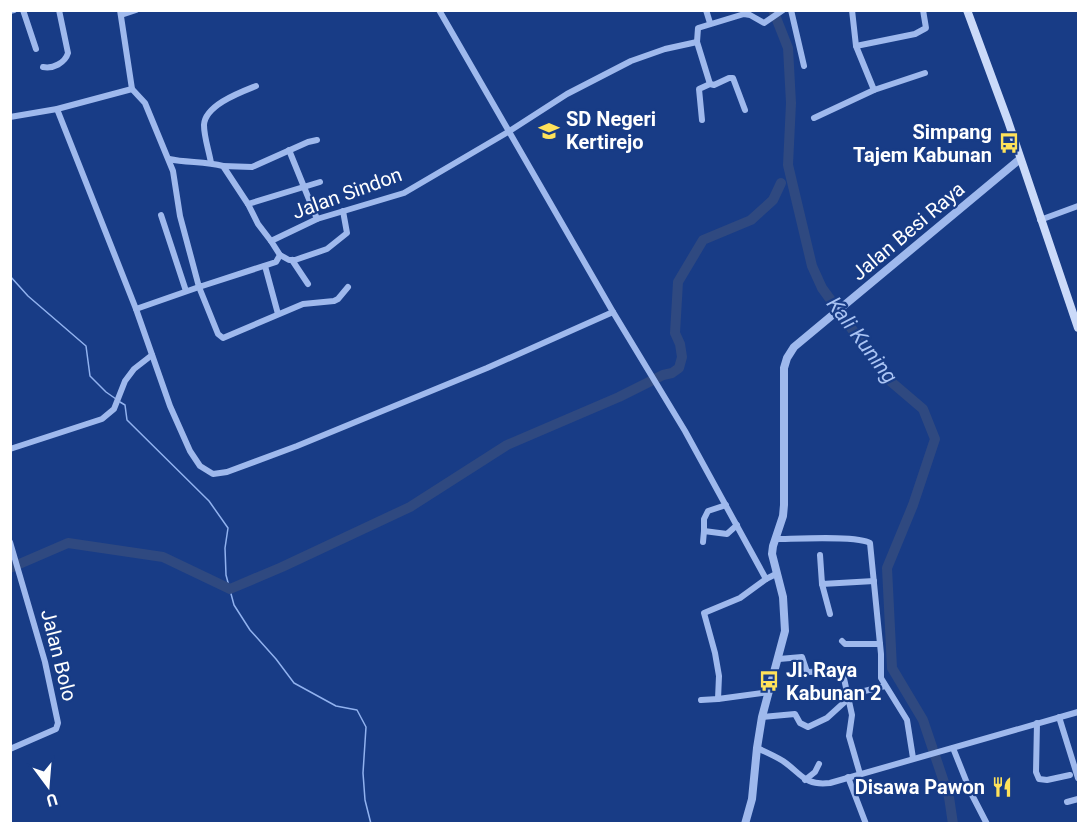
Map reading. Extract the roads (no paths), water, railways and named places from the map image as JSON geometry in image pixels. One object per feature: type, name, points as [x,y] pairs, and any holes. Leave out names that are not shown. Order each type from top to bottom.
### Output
[{"type":"main road","points":[[967,10],[1078,328]]},
{"type":"street","points":[[23,10],[36,49]]},
{"type":"street","points":[[43,67],[48,68],[60,64],[68,54],[59,10]]},
{"type":"street","points":[[136,10],[121,13],[132,89],[145,103],[169,159],[180,216],[198,287],[221,338],[309,302],[334,301],[348,287]]},
{"type":"street","points":[[439,10],[613,312],[685,431],[766,579]]},
{"type":"street","points":[[706,10],[710,22]]},
{"type":"street","points":[[710,84],[698,42],[698,28],[740,13],[750,15],[764,23],[783,10]]},
{"type":"street","points":[[791,10],[804,66]]},
{"type":"street","points":[[852,10],[856,46],[874,90]]},
{"type":"street","points":[[856,46],[915,34],[924,30],[927,26],[923,10]]},
{"type":"street","name":"Jalan Sindon","points":[[271,241],[317,219],[404,193],[508,132],[567,94],[631,61],[665,49],[698,42]]},
{"type":"street","points":[[814,118],[874,90],[925,73]]},
{"type":"street","points":[[702,120],[699,88],[714,85],[729,78],[733,78],[745,110]]},
{"type":"street","points":[[211,163],[204,127],[207,114],[233,95],[256,86]]},
{"type":"street","points":[[10,117],[57,109],[132,89]]},
{"type":"street","points":[[57,109],[136,309],[170,406],[190,451],[206,471],[213,474],[219,474],[297,446],[487,368],[613,312]]},
{"type":"street","points":[[169,159],[252,167],[317,140]]},
{"type":"street","points":[[289,150],[317,219]]},
{"type":"street","name":"Jalan Besi Raya","points":[[745,824],[752,799],[762,717],[779,659],[786,622],[783,597],[772,554],[784,505],[784,369],[787,358],[794,347],[1020,159]]},
{"type":"street","points":[[173,171],[184,162]]},
{"type":"street","points":[[223,166],[258,224],[280,255],[292,261],[308,284]]},
{"type":"street","name":"Jalan Sindon","points":[[248,204],[320,182]]},
{"type":"street","points":[[1040,220],[1078,206]]},
{"type":"street","points":[[292,261],[327,249],[347,233],[343,211]]},
{"type":"street","points":[[161,215],[186,291]]},
{"type":"street","points":[[136,309],[265,266],[278,261],[280,255]]},
{"type":"street","points":[[265,266],[278,314]]},
{"type":"street","points":[[10,449],[102,419],[115,406],[125,381],[134,369],[152,355]]},
{"type":"street","points":[[703,542],[704,519],[708,511],[726,505]]},
{"type":"street","points":[[704,531],[727,534],[737,525]]},
{"type":"street","points":[[775,539],[868,540],[871,544],[880,644],[880,672],[885,686],[907,720],[913,758]]},
{"type":"street","name":"Jalan Bolo","points":[[10,542],[45,662],[58,723],[56,729],[10,749]]},
{"type":"street","points":[[820,555],[822,585],[830,614]]},
{"type":"street","points":[[718,699],[719,676],[704,613],[740,598],[776,574]]},
{"type":"street","points":[[822,585],[874,581]]},
{"type":"street","points":[[842,641],[844,644],[880,644]]},
{"type":"street","points":[[779,659],[802,657],[805,669],[810,672],[841,672],[844,676],[852,720],[849,736],[860,774]]},
{"type":"street","points":[[762,717],[795,714],[800,723],[808,727],[821,722],[849,697],[885,686]]},
{"type":"street","points":[[701,700],[769,692]]},
{"type":"street","points":[[757,748],[782,760],[805,780],[816,784],[830,783],[1078,712]]},
{"type":"street","points":[[1059,717],[1078,778]]},
{"type":"street","points":[[1037,723],[1036,772],[1039,779],[1047,780],[1070,775]]},
{"type":"street","points":[[953,748],[971,793],[987,824]]},
{"type":"street","points":[[805,780],[815,772],[819,764]]},
{"type":"street","points":[[848,777],[866,824]]},
{"type":"street","points":[[1067,802],[1078,799]]},
{"type":"waterway","name":"Kali Kuning","points":[[773,10],[788,48],[791,103],[788,165],[812,266],[822,288],[889,380],[923,409],[935,439],[913,505],[887,568],[892,668],[923,720],[949,797],[953,824]]},
{"type":"waterway","points":[[10,568],[68,543],[163,557],[230,589],[410,507],[507,445],[619,397],[679,368],[682,357],[675,333],[678,282],[703,240],[751,220],[773,200],[781,183]]},
{"type":"waterway","points":[[10,276],[28,296],[86,346],[90,376],[116,399]]},
{"type":"waterway","points":[[120,402],[125,405],[127,420],[209,501],[228,528],[225,548],[226,575],[234,605],[250,630],[294,683],[336,706],[357,710],[366,727],[363,773],[365,800],[371,824]]},
{"type":"place","name":"SD Negeri Kertirejo","points":[[549,131]]},
{"type":"place","name":"Simpang Tajem Kabunan","points":[[1009,143]]},
{"type":"place","name":"Jl. Raya Kabunan 2","points":[[769,681]]},
{"type":"place","name":"Disawa Pawon","points":[[1002,787]]}]
